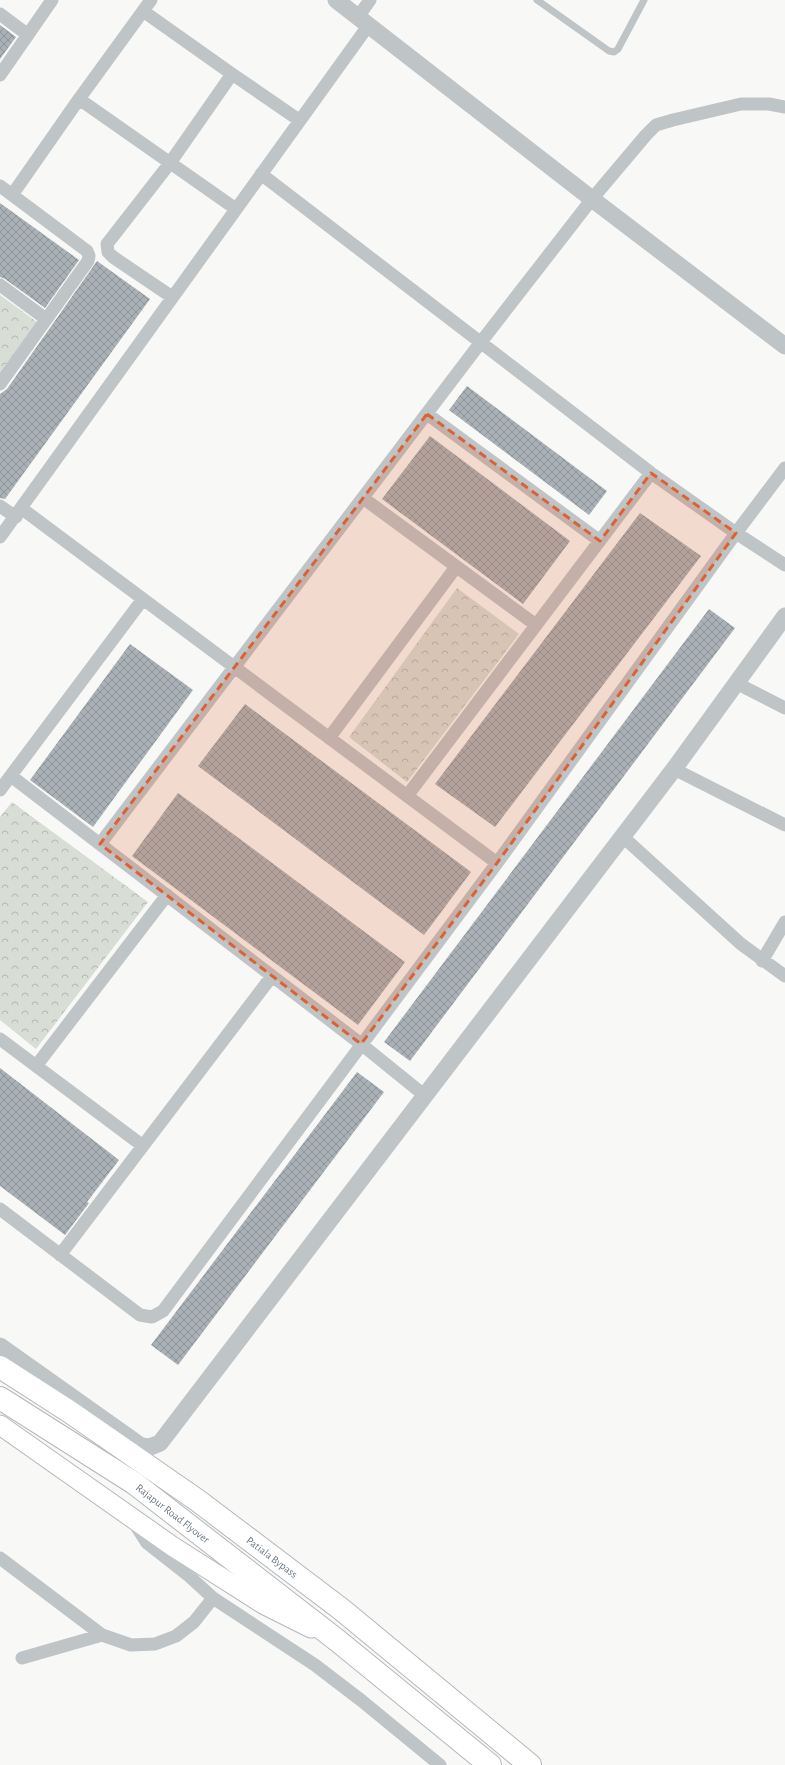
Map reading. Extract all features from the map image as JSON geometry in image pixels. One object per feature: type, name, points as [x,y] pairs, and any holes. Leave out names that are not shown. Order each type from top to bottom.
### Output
[{"type":"highway","name":"Patiala Bypass","points":[[0,1367],[70,1412],[210,1510],[342,1609],[530,1765]]},
{"type":"highway","name":"Rajapur Road Flyover","points":[[0,1398],[134,1483],[338,1641]]},
{"type":"highway","points":[[338,1641],[490,1765]]},
{"type":"main road","points":[[0,1425],[172,1546],[263,1604],[338,1641]]},
{"type":"street","points":[[0,75],[52,0]]},
{"type":"street","points":[[336,0],[592,199],[785,346]]},
{"type":"street","points":[[0,537],[299,120],[363,22],[370,0]]},
{"type":"street","points":[[12,195],[147,5],[232,74],[299,120]]},
{"type":"street","points":[[0,14],[28,35]]},
{"type":"street","points":[[172,297],[113,257],[108,252],[107,244],[170,163],[232,74]]},
{"type":"street","points":[[79,99],[236,208]]},
{"type":"street","points":[[100,844],[481,342],[592,199],[646,135],[656,125],[741,104],[769,104],[785,107]]},
{"type":"street","points":[[261,174],[652,473],[785,565]]},
{"type":"street","points":[[0,186],[87,251],[89,256],[88,261],[0,384]]},
{"type":"street","points":[[0,285],[46,319]]},
{"type":"street","points":[[427,414],[600,541]]},
{"type":"street","points":[[0,1209],[140,1316],[152,1317],[163,1311],[361,1044],[497,864],[736,532],[785,468]]},
{"type":"street","points":[[407,796],[652,473]]},
{"type":"street","points":[[363,498],[536,626]]},
{"type":"street","points":[[0,506],[18,512],[143,599],[497,864]]},
{"type":"street","points":[[329,738],[456,567]]},
{"type":"street","points":[[0,790],[143,599]]},
{"type":"street","points":[[0,1346],[141,1446],[150,1447],[160,1443],[674,768],[785,616]]},
{"type":"street","points":[[736,683],[785,708]]},
{"type":"street","points":[[674,768],[785,825]]},
{"type":"street","points":[[11,776],[361,1044],[424,1095]]},
{"type":"street","points":[[622,836],[741,944],[762,961],[785,976]]},
{"type":"street","points":[[36,1066],[167,895]]},
{"type":"street","points":[[762,961],[785,922]]},
{"type":"street","points":[[60,1255],[272,976]]},
{"type":"street","points":[[0,1039],[142,1146]]},
{"type":"street","points":[[130,1517],[147,1543],[189,1576],[213,1598],[263,1629],[315,1665],[440,1765]]},
{"type":"street","points":[[0,1558],[102,1635],[132,1645],[155,1644],[176,1636],[194,1622],[213,1598]]},
{"type":"street","points":[[22,1658],[102,1635]]},
{"type":"lane","points":[[537,0],[609,51],[614,52],[618,49],[644,0]]},
{"type":"highlighted area","points":[[427,414],[600,541],[651,473],[736,533],[497,863],[361,1044],[100,844]]},
{"type":"green space","points":[[0,295],[37,322],[0,373]]},
{"type":"green space","points":[[457,588],[519,634],[407,782],[349,737]]},
{"type":"green space","points":[[12,802],[148,902],[36,1049],[0,1020],[0,817]]},
{"type":"building","points":[[0,25],[16,37],[0,59]]},
{"type":"building","points":[[0,203],[79,260],[45,308],[0,277]]},
{"type":"building","points":[[97,261],[150,299],[5,499],[0,498],[0,394],[7,389]]},
{"type":"building","points":[[467,386],[607,491],[589,515],[449,410]]},
{"type":"building","points":[[430,436],[570,541],[523,604],[382,499]]},
{"type":"building","points":[[640,513],[701,556],[495,827],[435,784]]},
{"type":"building","points":[[709,609],[735,628],[410,1061],[384,1042]]},
{"type":"building","points":[[130,644],[193,690],[93,827],[30,780]]},
{"type":"building","points":[[245,704],[471,872],[424,935],[198,766]]},
{"type":"building","points":[[178,793],[405,962],[358,1025],[132,856]]},
{"type":"building","points":[[0,1068],[119,1160],[87,1202],[89,1203],[65,1235],[0,1186]]},
{"type":"building","points":[[357,1072],[384,1092],[178,1365],[151,1345]]}]
